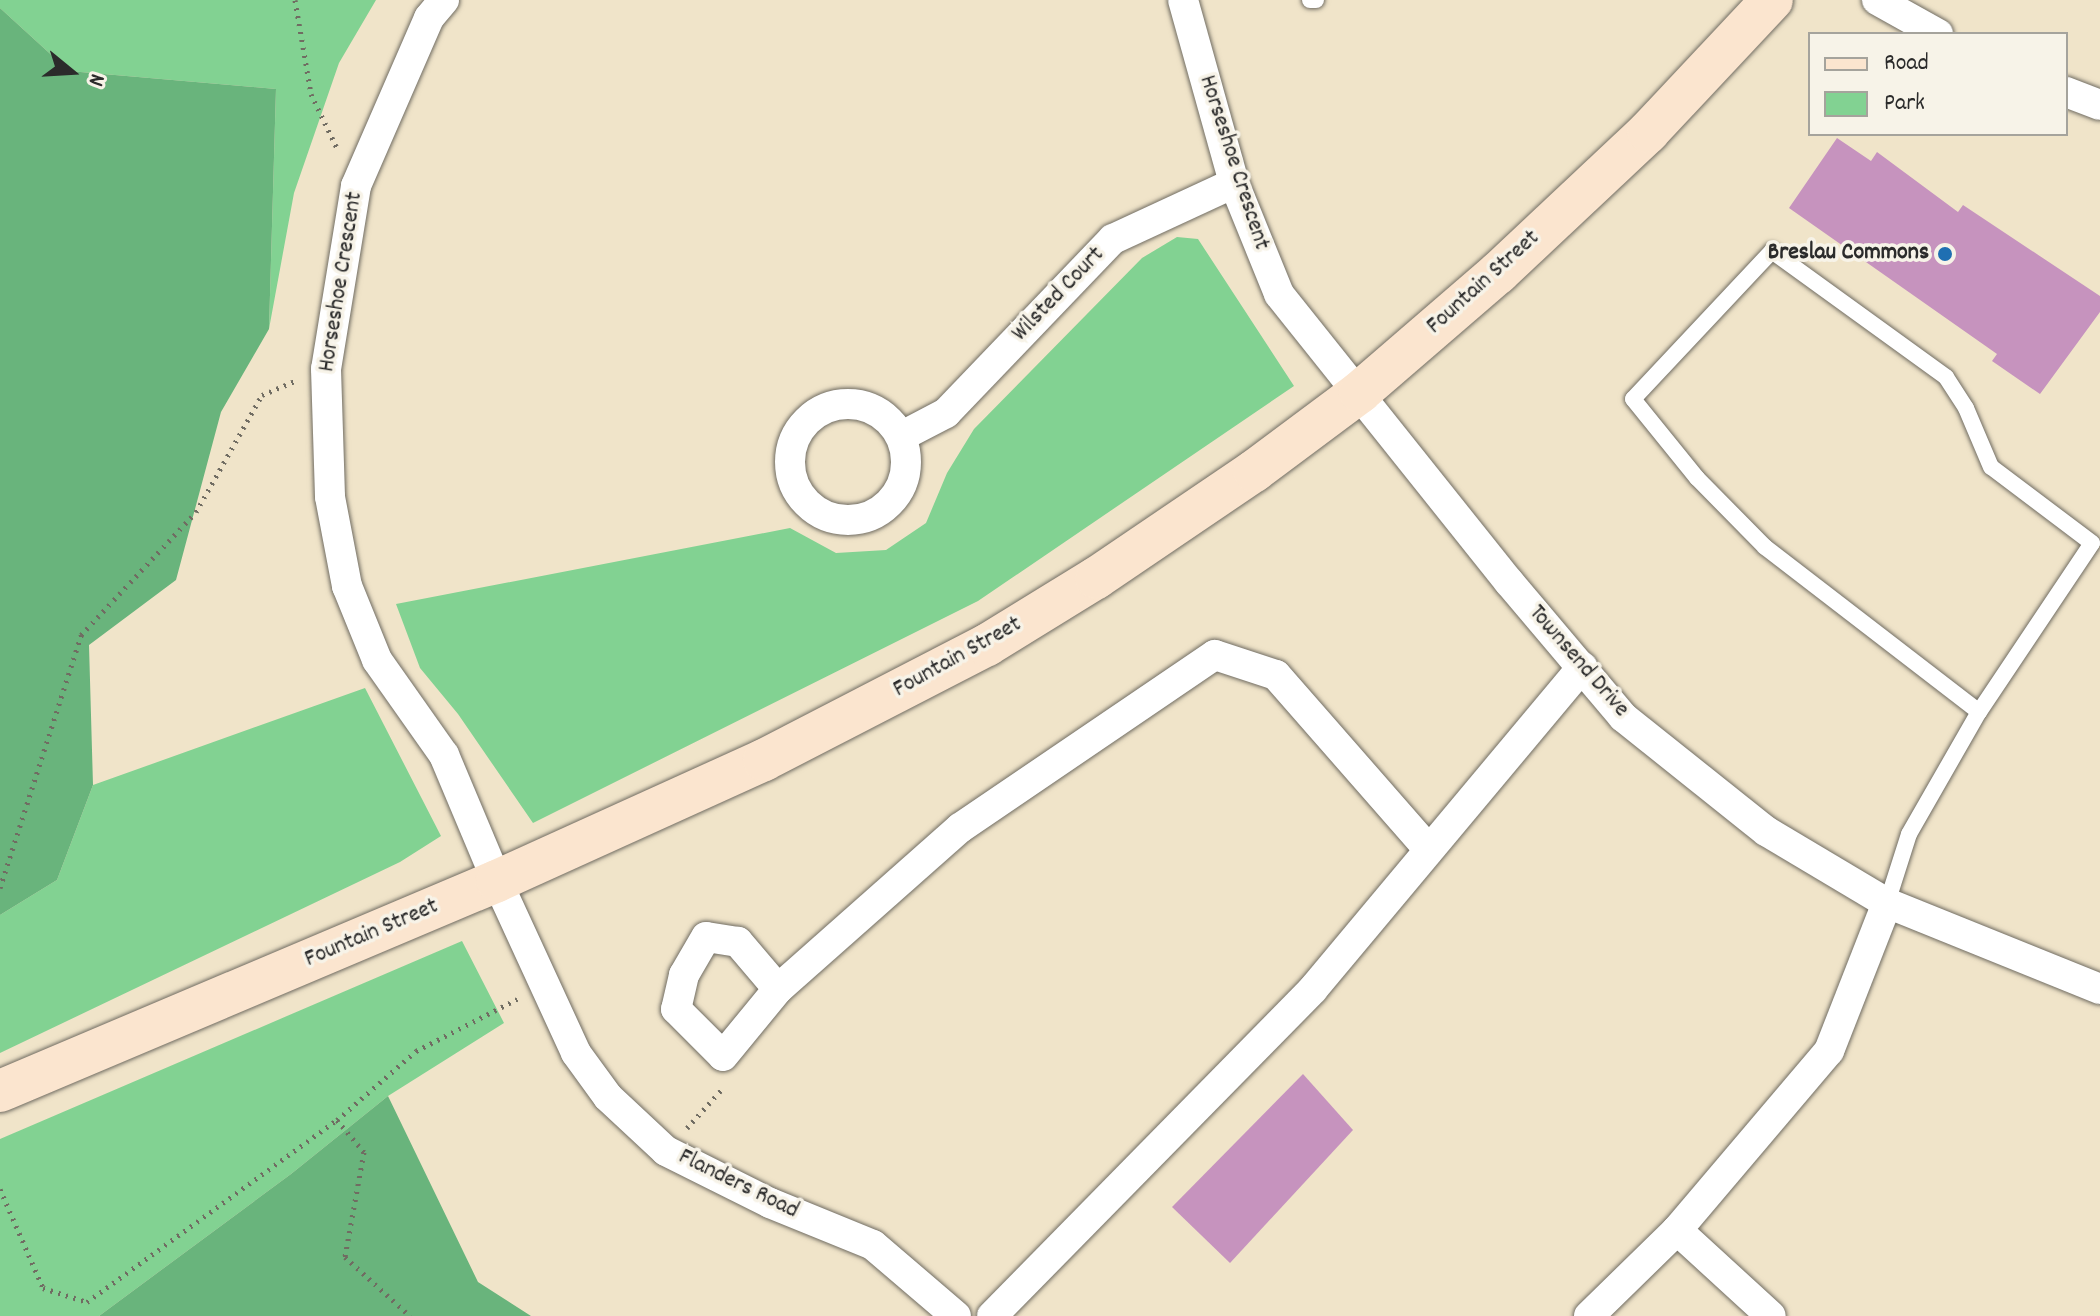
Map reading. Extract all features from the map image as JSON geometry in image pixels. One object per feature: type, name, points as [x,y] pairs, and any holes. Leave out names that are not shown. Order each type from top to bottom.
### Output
[{"type":"main road","name":"Fountain Street","points":[[0,1091],[497,881],[764,760],[987,645],[1096,578],[1254,471],[1360,392],[1498,273],[1648,132],[1772,0]]},
{"type":"street","name":"Horseshoe Crescent","points":[[444,0],[429,18],[356,186],[326,369],[330,497],[347,586],[377,660],[444,755],[497,881]]},
{"type":"street","name":"Horseshoe Crescent","points":[[1183,0],[1234,183],[1279,294],[1360,392]]},
{"type":"street","points":[[1877,0],[1934,32]]},
{"type":"street","points":[[2068,93],[2100,105]]},
{"type":"street","name":"Wilsted Court","points":[[902,436],[946,413],[1113,239],[1234,183]]},
{"type":"street","name":"Townsend Drive","points":[[1360,392],[1623,717],[1766,831],[1887,903],[2100,989]]},
{"type":"street","points":[[778,989],[738,942],[706,937],[684,975],[676,1009],[723,1056],[778,989],[960,828],[1215,655],[1276,675],[1429,850]]},
{"type":"street","points":[[992,1316],[1313,989],[1582,667]]},
{"type":"street","name":"Flanders Road","points":[[497,881],[576,1053],[608,1097],[666,1151],[770,1203],[873,1245],[956,1316]]},
{"type":"street","points":[[1589,1316],[1677,1230],[1829,1051],[1887,903]]},
{"type":"street","points":[[1677,1230],[1771,1316]]},
{"type":"lane","points":[[1310,0],[1316,0]]},
{"type":"lane","points":[[1887,903],[1909,834],[1979,712],[2092,543],[1991,467],[1966,408],[1946,377],[1772,251],[1633,399],[1697,478],[1765,547],[1979,712]]},
{"type":"path","points":[[295,0],[311,94],[356,186]]},
{"type":"path","points":[[0,888],[81,635],[196,512],[262,395],[326,369]]},
{"type":"path","points":[[0,1189],[43,1288],[87,1302],[337,1120],[416,1051],[546,983]]},
{"type":"path","points":[[666,1151],[726,1084],[723,1056]]},
{"type":"path","points":[[337,1120],[364,1152],[345,1257],[410,1316]]},
{"type":"green space","points":[[0,0],[376,0],[339,63],[294,193],[269,329],[276,89],[69,71],[0,8]]},
{"type":"green space","points":[[0,8],[69,71],[276,89],[269,329],[221,412],[176,580],[89,645],[93,785],[57,880],[0,915]]},
{"type":"green space","points":[[1177,237],[1198,239],[1294,386],[978,601],[533,823],[458,714],[420,668],[396,604],[790,528],[836,553],[886,550],[926,523],[947,473],[974,429],[1142,258]]},
{"type":"green space","points":[[365,688],[441,836],[400,862],[0,1053],[0,915],[57,880],[93,785]]},
{"type":"green space","points":[[462,941],[504,1023],[388,1096],[291,1174],[99,1316],[0,1316],[0,1139]]},
{"type":"green space","points":[[388,1096],[478,1282],[531,1316],[99,1316],[291,1174]]},
{"type":"building","name":"Breslau Commons","points":[[1837,138],[1871,161],[1877,152],[1958,212],[1963,205],[2100,296],[2100,312],[2040,394],[1992,361],[1997,354],[1789,208]]},
{"type":"building","points":[[1303,1074],[1353,1130],[1230,1263],[1172,1207]]},
{"type":"place","name":"Breslau Commons","points":[[1945,254]]}]
